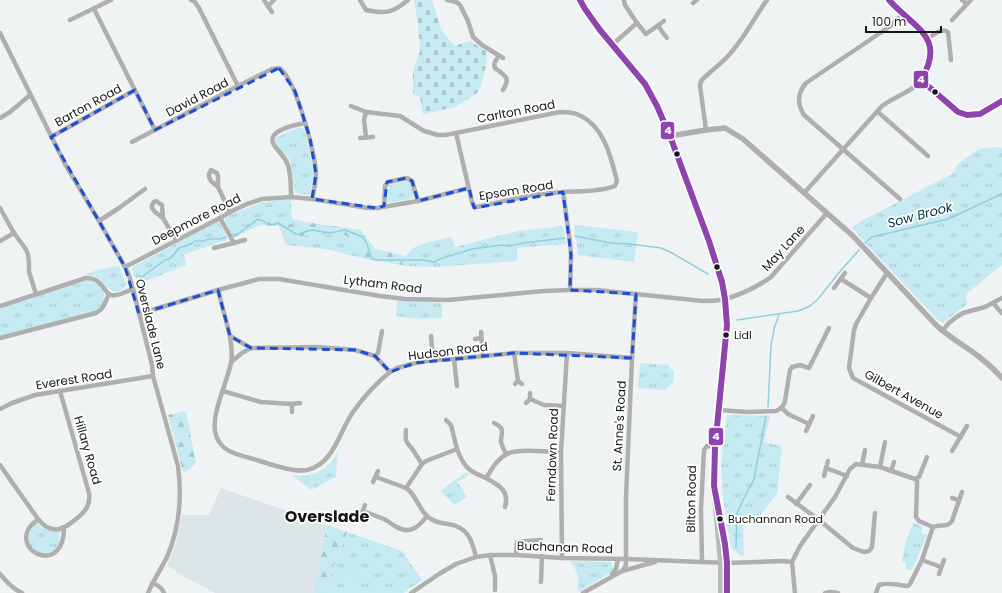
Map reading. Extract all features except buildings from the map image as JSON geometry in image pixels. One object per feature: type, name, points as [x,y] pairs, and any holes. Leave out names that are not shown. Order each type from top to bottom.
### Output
[{"type":"main road","name":"Bilton Road","points":[[580,0],[612,45],[645,84],[657,106],[670,136],[709,241],[722,282],[725,299],[726,329],[714,486],[725,544],[721,593]]},
{"type":"main road","name":"Bilton Road","points":[[724,562],[727,593]]},
{"type":"street","points":[[70,20],[112,0]]},
{"type":"street","points":[[191,0],[195,2],[199,8],[238,86]]},
{"type":"street","points":[[264,0],[272,12]]},
{"type":"street","points":[[268,6],[274,0]]},
{"type":"street","points":[[360,0],[366,10],[380,12],[394,10],[408,0]]},
{"type":"street","points":[[447,0],[454,1],[460,6],[468,21],[473,37],[482,45],[501,57],[495,60],[494,64],[495,68],[507,78],[503,90]]},
{"type":"street","points":[[624,0],[625,5],[646,34],[664,21]]},
{"type":"street","points":[[693,3],[697,0]]},
{"type":"street","points":[[706,130],[700,86],[701,81],[729,55],[767,0]]},
{"type":"street","points":[[804,193],[878,112],[889,101],[916,85],[926,71],[930,61],[930,48],[927,39],[918,27],[889,0]]},
{"type":"street","points":[[962,0],[967,4]]},
{"type":"street","points":[[952,20],[971,0]]},
{"type":"street","name":"Barton Road","points":[[94,9],[155,130]]},
{"type":"street","points":[[900,199],[804,115],[798,99],[806,83],[889,27],[903,14]]},
{"type":"street","points":[[612,45],[638,23]]},
{"type":"street","points":[[658,26],[667,38]]},
{"type":"street","points":[[927,39],[940,30],[946,30],[948,32],[951,60]]},
{"type":"street","name":"Overslade Lane","points":[[0,33],[65,164],[125,268],[133,289],[152,365],[153,376],[178,466],[180,491],[178,518],[175,533],[166,558],[148,593]]},
{"type":"street","name":"David Road","points":[[132,142],[238,86],[272,69],[278,68],[282,70],[295,91],[305,123]]},
{"type":"street","points":[[921,80],[958,112],[967,115],[972,116],[980,114],[1002,100]]},
{"type":"street","name":"Barton Road","points":[[51,137],[135,90]]},
{"type":"street","points":[[0,118],[10,112],[30,95]]},
{"type":"street","name":"Carlton Road","points":[[351,106],[366,112],[400,116],[420,129],[445,135],[560,112],[579,115],[590,122],[602,136],[607,147],[617,181],[615,186],[611,187],[562,192]]},
{"type":"street","points":[[366,112],[364,120],[366,137]]},
{"type":"street","points":[[878,112],[928,156]]},
{"type":"street","points":[[290,197],[288,164],[273,144],[272,139],[275,133],[305,123],[310,138],[316,174],[312,200]]},
{"type":"street","points":[[670,136],[725,128],[743,139],[852,236],[942,332],[978,356],[1002,378]]},
{"type":"street","name":"Epsom Road","points":[[456,133],[473,205],[477,207],[532,195],[562,192],[570,242],[570,290]]},
{"type":"street","points":[[360,138],[373,136]]},
{"type":"street","points":[[384,206],[386,183],[408,178],[412,181],[418,201]]},
{"type":"street","points":[[218,187],[230,212]]},
{"type":"street","name":"Deepmore Road","points":[[125,268],[230,212],[262,199],[290,197],[368,208],[418,201],[469,188]]},
{"type":"street","points":[[99,221],[146,189]]},
{"type":"street","points":[[0,208],[28,254],[29,272],[36,294]]},
{"type":"street","name":"May Lane","points":[[725,299],[761,284],[771,277],[827,213]]},
{"type":"street","points":[[163,218],[176,240]]},
{"type":"street","points":[[220,218],[234,243]]},
{"type":"street","points":[[0,241],[14,233]]},
{"type":"street","points":[[214,248],[245,240]]},
{"type":"street","points":[[834,288],[845,273]]},
{"type":"street","name":"Gilbert Avenue","points":[[887,273],[871,298],[854,330],[849,368],[853,378],[961,437]]},
{"type":"street","points":[[0,306],[86,278],[91,278],[101,283],[111,295],[116,296],[133,289]]},
{"type":"street","name":"Lytham Road","points":[[139,314],[218,290],[259,280],[279,279],[405,299],[448,300],[570,290],[597,290],[703,301],[725,299]]},
{"type":"street","points":[[841,279],[871,298]]},
{"type":"street","points":[[218,290],[230,336],[251,348]]},
{"type":"street","points":[[0,338],[99,312],[104,306],[109,294]]},
{"type":"street","name":"St. Anne's Road","points":[[627,559],[626,497],[636,294]]},
{"type":"street","points":[[942,332],[949,323],[963,313],[985,307],[1002,298]]},
{"type":"street","points":[[993,303],[1002,313]]},
{"type":"street","points":[[719,410],[747,412],[776,411],[782,408],[785,401],[790,370],[792,367],[800,365],[809,368],[828,328]]},
{"type":"street","points":[[375,356],[378,353],[382,331]]},
{"type":"street","points":[[480,332],[483,356]]},
{"type":"street","name":"Hudson Road","points":[[230,336],[232,350],[231,362],[214,419],[217,438],[226,450],[236,455],[295,470],[306,470],[323,462],[330,455],[353,412],[374,386],[397,368],[433,360],[514,353],[567,353],[632,358]]},
{"type":"street","points":[[431,336],[433,360]]},
{"type":"street","points":[[475,339],[481,338]]},
{"type":"street","points":[[231,362],[251,348],[318,348],[354,350],[375,356],[390,372]]},
{"type":"street","points":[[514,353],[518,383]]},
{"type":"street","name":"Ferndown Road","points":[[562,558],[561,452],[567,353]]},
{"type":"street","points":[[454,359],[457,386]]},
{"type":"street","name":"Everest Road","points":[[0,409],[35,395],[153,376]]},
{"type":"street","points":[[222,391],[261,402],[292,404],[300,403]]},
{"type":"street","name":"Hillary Road","points":[[60,392],[90,496],[89,504],[85,511],[64,528]]},
{"type":"street","points":[[526,403],[530,399],[530,393]]},
{"type":"street","points":[[530,399],[544,405],[564,406]]},
{"type":"street","points":[[292,404],[292,412]]},
{"type":"street","points":[[782,408],[788,414],[809,424]]},
{"type":"street","points":[[806,431],[813,416]]},
{"type":"street","points":[[446,420],[451,425],[457,449],[467,468],[475,474],[498,485],[509,501],[505,506]]},
{"type":"street","points":[[451,425],[457,421]]},
{"type":"street","points":[[494,423],[502,424],[501,441],[506,454]]},
{"type":"street","points":[[952,451],[967,426]]},
{"type":"street","points":[[406,430],[403,436],[422,464]]},
{"type":"street","points":[[880,468],[885,442]]},
{"type":"street","name":"Bilton Road","points":[[702,562],[701,509],[704,450],[707,446],[716,447]]},
{"type":"street","points":[[406,488],[422,464],[457,449]]},
{"type":"street","points":[[862,465],[865,450]]},
{"type":"street","points":[[486,478],[493,467],[506,454],[516,451],[561,452]]},
{"type":"street","points":[[915,479],[919,477],[927,457]]},
{"type":"street","points":[[824,476],[828,461]]},
{"type":"street","points":[[891,471],[894,462]]},
{"type":"street","points":[[795,593],[792,562],[800,546],[835,497],[854,464],[880,468],[915,479]]},
{"type":"street","points":[[0,465],[42,524],[48,528],[56,530],[64,528],[61,542],[53,554],[44,556],[38,554],[30,548],[26,538],[29,529],[38,519]]},
{"type":"street","points":[[826,468],[847,476]]},
{"type":"street","points":[[373,482],[378,470]]},
{"type":"street","points":[[376,477],[406,488],[413,494],[427,516],[436,522],[456,526],[464,531],[472,542],[476,557]]},
{"type":"street","points":[[915,479],[917,481],[917,519],[933,527],[937,525],[950,524],[962,492]]},
{"type":"street","points":[[796,504],[810,485]]},
{"type":"street","points":[[788,497],[853,548],[864,552],[869,551],[872,547],[875,513]]},
{"type":"street","points":[[952,498],[959,500]]},
{"type":"street","points":[[360,518],[365,505]]},
{"type":"street","points":[[363,511],[386,520],[396,528],[405,530],[416,528],[427,516]]},
{"type":"street","points":[[869,525],[874,526]]},
{"type":"street","points":[[876,593],[879,585],[882,584],[908,586],[910,584],[922,560],[933,527]]},
{"type":"street","points":[[516,555],[517,542],[541,540]]},
{"type":"street","points":[[490,555],[495,576],[495,590]]},
{"type":"street","name":"Buchanan Road","points":[[411,593],[456,564],[476,557],[490,555],[702,562],[792,562]]},
{"type":"street","points":[[541,582],[542,556]]},
{"type":"street","points":[[610,577],[616,569],[618,559]]},
{"type":"street","points":[[622,571],[625,567],[627,559]]},
{"type":"street","points":[[583,593],[622,571],[660,560]]},
{"type":"street","points":[[922,560],[941,567]]},
{"type":"street","points":[[939,574],[944,560]]},
{"type":"street","points":[[0,574],[16,590],[22,593]]},
{"type":"street","points":[[152,583],[159,586],[164,593]]},
{"type":"street","points":[[825,593],[838,593]]},
{"type":"highlighted area","points":[[279,68],[295,91],[310,138],[316,174],[312,199],[377,208],[384,206],[387,182],[407,178],[412,181],[418,201],[469,188],[474,208],[563,192],[571,255],[570,290],[636,294],[632,358],[514,353],[415,363],[390,372],[375,356],[355,350],[251,348],[230,336],[218,290],[139,314],[125,267],[51,137],[135,90],[155,130]]},
{"type":"shaded area","points":[[221,488],[327,525],[314,593],[215,593],[179,574],[167,565],[176,544],[182,515],[209,515]]},
{"type":"green space","points":[[414,0],[432,0],[441,29],[454,46],[470,41],[486,51],[487,61],[481,86],[477,93],[455,107],[423,114],[420,97],[413,93],[413,71],[420,51]]},
{"type":"green space","points":[[297,128],[304,129],[310,153],[313,179],[310,194],[298,194],[295,192],[290,160],[277,146],[275,140],[277,137]]},
{"type":"green space","points":[[995,147],[1002,148],[1002,265],[966,294],[967,304],[943,323],[938,320],[852,227],[952,174],[959,163],[979,149]]},
{"type":"green space","points":[[408,181],[414,192],[411,199],[389,203],[387,202],[388,187],[390,185]]},
{"type":"green space","points":[[291,199],[292,219],[305,222],[300,226],[269,216],[233,238],[225,220],[227,216],[263,202]]},
{"type":"green space","points":[[269,216],[293,225],[300,226],[305,222],[361,230],[375,249],[406,256],[408,266],[366,259],[360,242],[344,235],[314,234],[295,237],[283,236],[279,226],[260,225],[233,238],[256,217]]},
{"type":"green space","points":[[216,222],[220,222],[228,240],[184,254],[186,265],[138,284],[132,270],[133,267]]},
{"type":"green space","points":[[574,225],[638,232],[634,262],[578,255]]},
{"type":"green space","points":[[563,226],[566,244],[517,248],[517,261],[436,267],[408,266],[406,256],[413,248],[428,242],[451,237],[455,247],[518,231]]},
{"type":"green space","points":[[314,234],[344,235],[360,242],[366,259],[325,249],[286,245],[283,236],[295,237]]},
{"type":"green space","points":[[119,266],[126,284],[122,289],[116,292],[110,290],[97,277],[86,274],[98,270]]},
{"type":"green space","points":[[89,280],[98,284],[104,295],[103,302],[94,312],[0,336],[0,308]]},
{"type":"green space","points":[[397,300],[442,303],[442,318],[421,319],[396,316]]},
{"type":"green space","points":[[640,363],[668,365],[674,372],[673,383],[665,390],[638,388]]},
{"type":"green space","points":[[186,411],[196,463],[189,470],[183,472],[168,415]]},
{"type":"green space","points":[[727,415],[770,416],[764,442],[781,446],[782,448],[777,493],[757,520],[743,520],[744,556],[740,555],[731,548],[723,498],[721,463]]},
{"type":"green space","points":[[338,451],[336,477],[311,490],[292,475],[305,476],[320,471],[329,464]]},
{"type":"green space","points":[[466,472],[470,474],[458,482],[467,497],[454,505],[440,491]]},
{"type":"green space","points":[[914,522],[923,527],[921,533],[927,535],[912,570],[906,569],[906,563],[902,562],[906,541]]},
{"type":"green space","points":[[37,523],[47,530],[59,531],[60,533],[59,543],[54,550],[47,554],[38,553],[29,545],[30,533],[32,528]]},
{"type":"green space","points":[[327,525],[347,532],[323,593],[314,593]]},
{"type":"green space","points":[[347,532],[402,551],[422,580],[404,593],[323,593]]},
{"type":"green space","points":[[349,561],[361,568],[350,588],[338,582]]},
{"type":"green space","points":[[570,561],[611,562],[613,568],[610,573],[578,592],[578,576]]},
{"type":"waterway","name":"Sow Brook","points":[[865,243],[872,237],[948,219],[1002,194]]},
{"type":"waterway","points":[[234,235],[238,234],[258,219],[265,223],[278,223],[296,234],[313,230],[330,233],[345,230],[363,237],[372,259],[423,260],[434,262],[472,249],[501,245],[511,246],[523,243],[565,238]]},
{"type":"waterway","points":[[575,236],[611,243],[661,248],[708,274]]},
{"type":"waterway","points":[[139,279],[165,260],[171,258],[179,248],[195,241],[221,239],[226,237]]},
{"type":"waterway","name":"Sow Brook","points":[[737,320],[798,311],[810,306],[818,299],[859,250]]},
{"type":"waterway","points":[[768,407],[771,346],[774,329],[779,314]]},
{"type":"waterway","points":[[736,548],[737,513],[754,479],[766,416]]},
{"type":"transit line","name":"4","points":[[580,0],[600,30],[645,84],[657,106],[670,136],[709,241],[722,282],[727,325],[715,447],[714,486],[725,544],[727,563],[727,593]]},
{"type":"transit line","name":"4","points":[[889,0],[917,26],[929,43],[930,53],[928,65],[921,80],[958,112],[967,115],[980,114],[1002,101]]},
{"type":"place","name":"Lidl","points":[[726,335]]},
{"type":"place","name":"Buchannan Road","points":[[720,519]]},
{"type":"district","name":"Overslade","points":[[327,516]]}]
